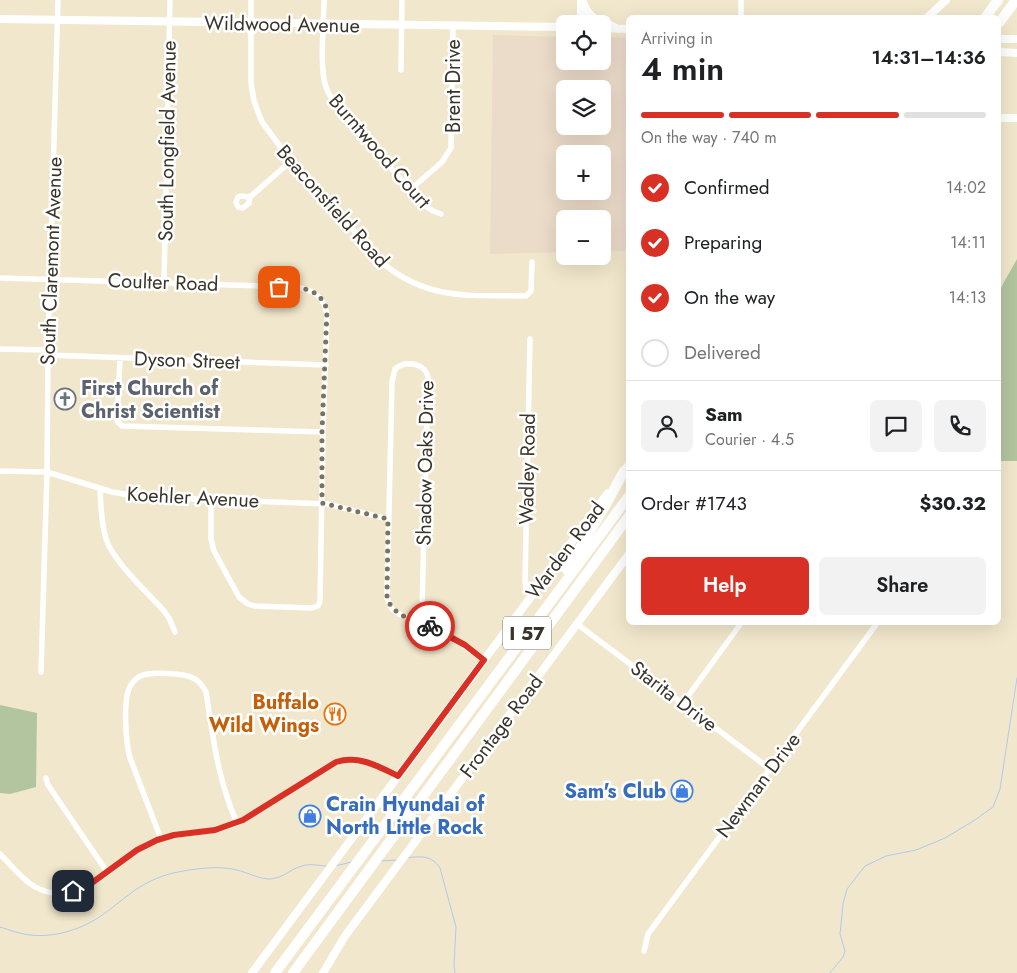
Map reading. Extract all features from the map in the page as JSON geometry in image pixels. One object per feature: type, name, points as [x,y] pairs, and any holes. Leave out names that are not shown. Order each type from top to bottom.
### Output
[{"type":"highway","points":[[987,15],[998,0]]},
{"type":"highway","points":[[1001,21],[1016,0]]},
{"type":"highway","points":[[535,622],[626,468]]},
{"type":"highway","name":"I 57","points":[[275,973],[626,500]]},
{"type":"highway","name":"I 57","points":[[293,973],[626,520]]},
{"type":"main road","points":[[581,0],[581,15]]},
{"type":"main road","points":[[581,0],[588,14],[593,18],[618,28]]},
{"type":"main road","points":[[930,15],[946,0]]},
{"type":"main road","points":[[935,15],[939,6]]},
{"type":"main road","name":"Wildwood Avenue","points":[[0,19],[556,27]]},
{"type":"main road","points":[[611,28],[626,29]]},
{"type":"main road","points":[[1001,39],[1017,39]]},
{"type":"main road","points":[[1001,52],[1017,53]]},
{"type":"main road","points":[[1001,118],[1016,117]]},
{"type":"main road","name":"Warden Road","points":[[252,973],[626,468]]},
{"type":"main road","name":"Frontage Road","points":[[323,973],[345,936],[626,558]]},
{"type":"street","name":"South Claremont Avenue","points":[[41,672],[58,0]]},
{"type":"street","name":"South Longfield Avenue","points":[[164,283],[170,0]]},
{"type":"street","name":"Beaconsfield Road","points":[[251,0],[251,84],[254,101],[264,126],[291,161],[378,259],[396,274],[414,285],[425,289],[447,293],[526,296],[531,291],[532,262]]},
{"type":"street","name":"Burntwood Court","points":[[324,0],[323,71],[325,86],[329,94],[340,111],[424,205],[441,214]]},
{"type":"street","points":[[401,70],[402,0]]},
{"type":"street","points":[[741,0],[741,15]]},
{"type":"street","name":"Brent Drive","points":[[411,189],[442,162],[451,148],[453,26]]},
{"type":"street","points":[[250,197],[291,161]]},
{"type":"street","name":"Coulter Road","points":[[0,278],[50,278],[296,287],[313,291],[322,299],[327,316],[326,364]]},
{"type":"street","name":"Wadley Road","points":[[530,339],[524,582],[531,596]]},
{"type":"street","name":"Dyson Street","points":[[0,349],[120,358],[326,364]]},
{"type":"street","points":[[120,358],[117,421],[120,426],[322,432]]},
{"type":"street","points":[[211,499],[212,546],[239,597],[254,606],[315,608],[320,601],[322,432],[326,364]]},
{"type":"street","name":"Shadow Oaks Drive","points":[[418,622],[422,609],[428,377],[426,371],[420,365],[402,364],[394,372],[387,598],[389,604],[396,612],[418,622],[445,633],[484,660]]},
{"type":"street","name":"Koehler Avenue","points":[[0,471],[47,472],[100,489],[142,497],[322,503],[388,519]]},
{"type":"street","points":[[100,489],[104,531],[110,548],[123,566],[164,611],[175,632]]},
{"type":"street","name":"Starita Drive","points":[[577,624],[770,769]]},
{"type":"street","points":[[683,703],[740,625]]},
{"type":"street","name":"Newman Drive","points":[[644,951],[648,934],[876,625]]},
{"type":"street","points":[[161,838],[127,746],[128,692],[135,680],[146,674],[184,675],[196,679],[202,685],[206,692],[220,780],[236,823]]},
{"type":"street","points":[[0,854],[31,885],[47,892],[66,892],[81,889],[142,847],[161,838],[215,830],[236,823],[324,768],[342,760],[364,760],[398,776]]},
{"type":"street","points":[[46,778],[48,785],[107,872]]},
{"type":"shaded area","points":[[493,35],[556,37],[556,70],[611,70],[611,37],[626,38],[626,251],[611,251],[611,210],[556,210],[556,252],[490,254]]},
{"type":"green space","points":[[1017,259],[1017,461],[1001,461],[1001,287]]},
{"type":"green space","points":[[0,705],[37,713],[36,787],[10,794],[0,793]]},
{"type":"waterway","points":[[830,973],[843,957],[845,951],[840,934],[843,904],[847,889],[865,866],[886,856],[916,850],[945,838],[993,807],[1000,789],[1017,678]]},
{"type":"waterway","points":[[406,858],[425,857],[433,861],[440,868],[456,927],[455,973]]},
{"type":"waterway","points":[[381,861],[397,860]]},
{"type":"waterway","points":[[335,866],[352,862]]},
{"type":"waterway","points":[[0,927],[22,934],[40,936],[59,934],[79,928],[97,919],[129,894],[152,880],[173,873],[205,868],[222,868],[270,879],[305,865],[328,866]]},
{"type":"way so far","points":[[279,287],[296,287],[313,291],[322,299],[327,310],[322,432],[322,503],[388,519],[387,598],[389,604],[392,609],[408,619],[430,626]]},
{"type":"place","name":"First Church of Christ Scientist","points":[[65,399]]},
{"type":"place","name":"Buffalo Wild Wings","points":[[335,714]]},
{"type":"place","name":"Sam's Club","points":[[682,791]]},
{"type":"place","name":"Crain Hyundai of North Little Rock","points":[[310,816]]},
{"type":"route","points":[[73,891],[89,885],[137,850],[157,840],[174,835],[215,830],[243,820],[310,776],[336,762],[347,759],[364,760],[398,776],[484,660],[465,645],[430,626]]}]
